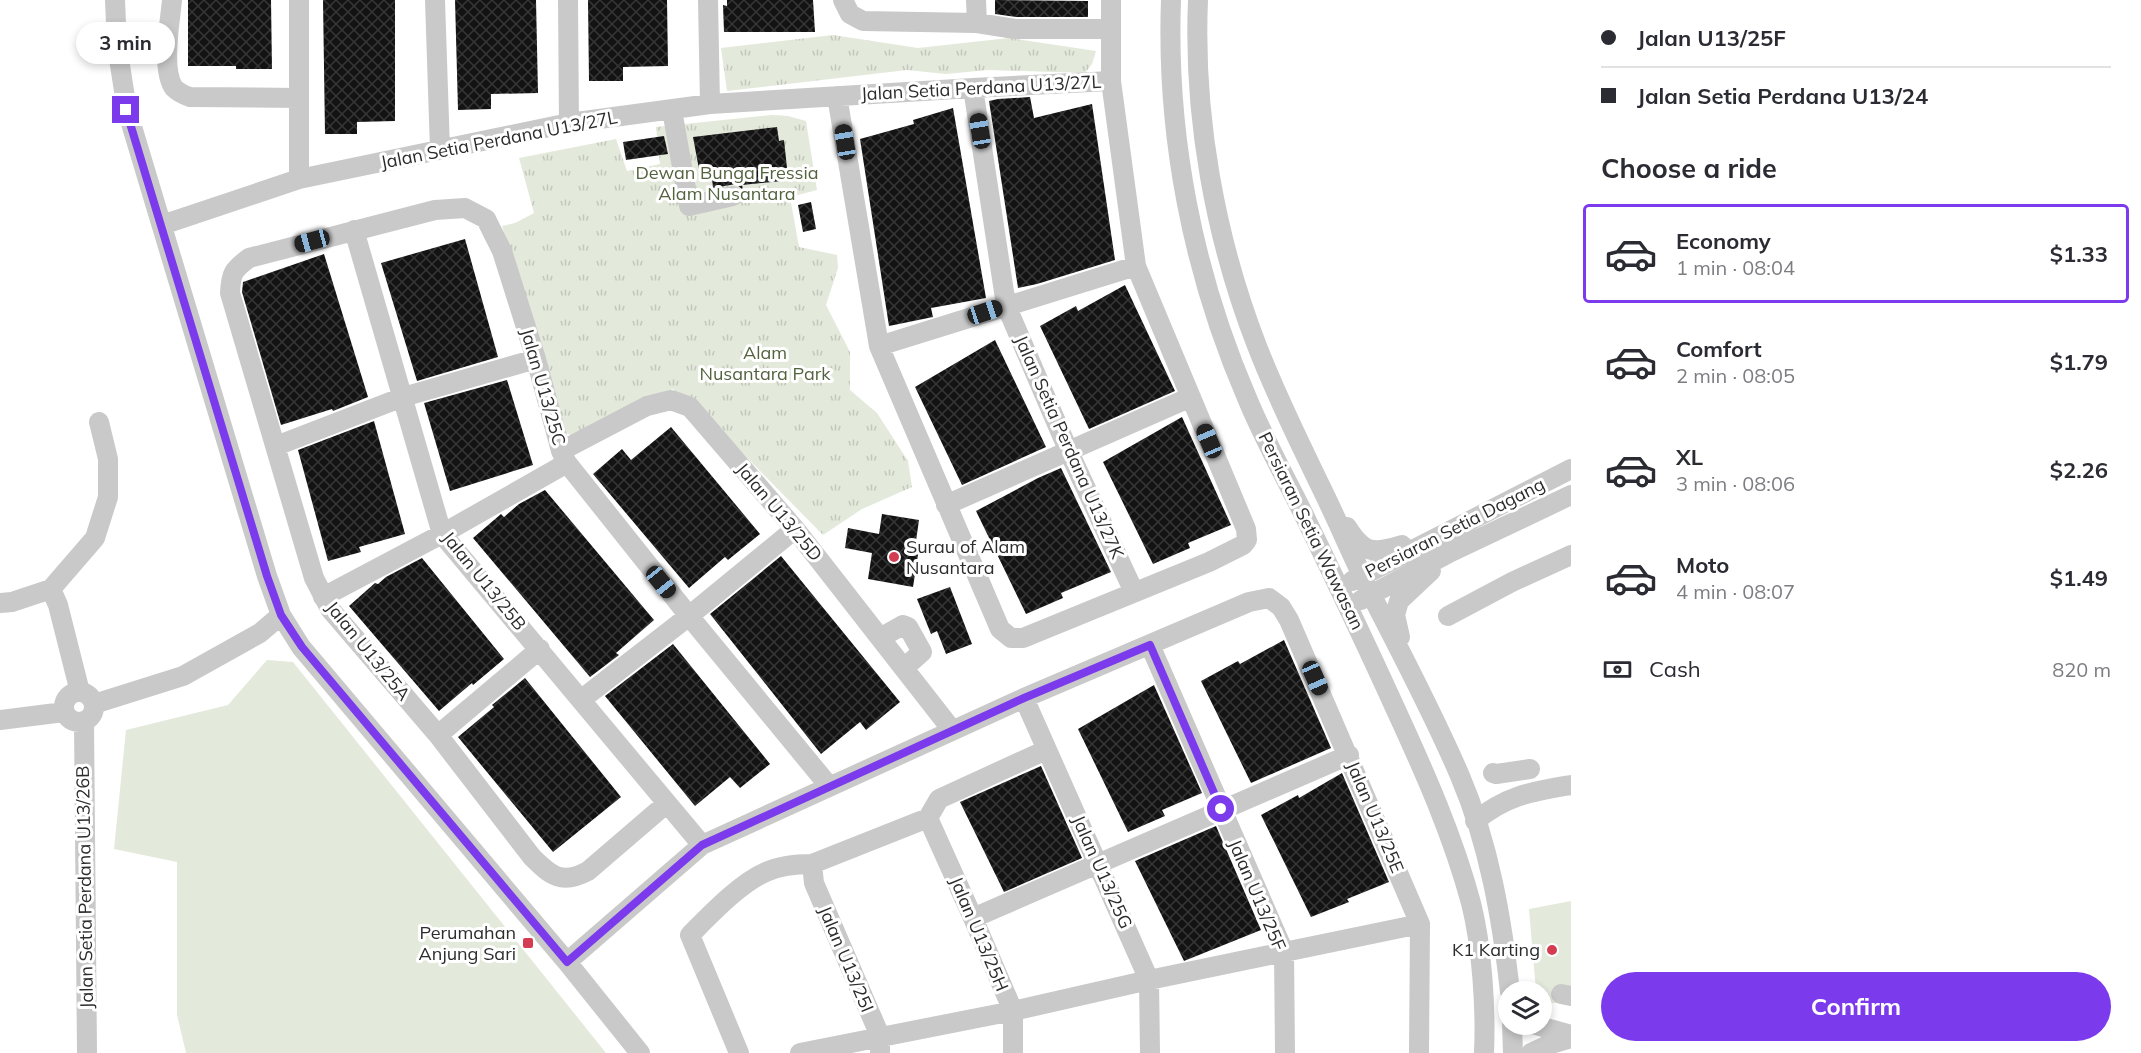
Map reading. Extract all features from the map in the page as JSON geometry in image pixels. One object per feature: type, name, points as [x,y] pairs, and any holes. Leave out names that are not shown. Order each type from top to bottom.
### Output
[{"type":"street","points":[[115,0],[117,46],[126,110],[267,576],[281,615],[302,647],[543,933],[640,1053]]},
{"type":"street","points":[[172,0],[167,66],[173,86],[180,94],[190,98],[299,98]]},
{"type":"street","points":[[299,0],[299,179]]},
{"type":"street","points":[[435,0],[440,150]]},
{"type":"street","points":[[568,0],[569,123]]},
{"type":"street","points":[[708,0],[710,104]]},
{"type":"street","points":[[843,0],[850,14],[863,21],[977,23],[1015,30],[1111,29]]},
{"type":"street","points":[[976,0],[977,23]]},
{"type":"street","points":[[1111,0],[1111,81]]},
{"type":"street","name":"Persiaran Setia Wawasan","points":[[1172,0],[1170,38],[1173,109],[1179,158],[1200,265],[1215,315],[1246,397],[1348,606],[1433,790],[1448,831],[1468,895],[1480,964],[1485,1030],[1484,1053]]},
{"type":"street","name":"Persiaran Setia Wawasan","points":[[1198,0],[1196,35],[1200,110],[1227,257],[1256,345],[1273,387],[1460,778],[1487,856],[1495,892],[1508,981]]},
{"type":"street","name":"Jalan Setia Perdana U13/27L","points":[[162,225],[299,179],[569,123],[710,104],[1111,81],[1136,266],[1246,529],[1247,540],[1239,548],[1209,562],[1023,638],[1011,638],[1000,629],[946,505]]},
{"type":"street","name":"Jalan Setia Perdana U13/27K","points":[[973,88],[1006,305],[1069,452],[1134,592]]},
{"type":"street","points":[[837,96],[879,346],[946,505],[1191,397]]},
{"type":"street","points":[[672,110],[689,206],[733,196]]},
{"type":"street","name":"Jalan U13/25C","points":[[354,230],[435,210],[465,208],[486,219],[502,251],[564,457],[688,616],[829,786]]},
{"type":"street","name":"Jalan U13/25B","points":[[354,230],[442,534],[702,845]]},
{"type":"street","name":"Jalan U13/25A","points":[[354,230],[249,258],[237,267],[231,277],[230,292],[314,578],[323,597],[330,609],[438,735],[546,871],[564,879],[577,877],[588,871],[666,804]]},
{"type":"street","points":[[879,346],[1136,266]]},
{"type":"street","points":[[276,446],[403,397],[536,359]]},
{"type":"street","name":"Jalan U13/25D","points":[[323,597],[442,534],[647,406],[671,400],[690,407],[795,529],[952,730]]},
{"type":"street","points":[[0,603],[12,602],[51,589],[95,538],[108,497],[108,459],[99,422]]},
{"type":"street","name":"Persiaran Setia Dagang","points":[[1339,587],[1571,469]]},
{"type":"street","points":[[1320,484],[1353,536],[1368,550],[1380,552],[1443,533]]},
{"type":"street","name":"Persiaran Setia Dagang","points":[[1348,606],[1451,552],[1571,495]]},
{"type":"street","points":[[582,699],[795,529]]},
{"type":"street","points":[[1404,658],[1395,615],[1399,600],[1451,552]]},
{"type":"street","points":[[1448,616],[1512,582],[1571,555]]},
{"type":"street","points":[[260,633],[266,602],[267,576]]},
{"type":"street","points":[[51,589],[58,605],[87,698],[93,712],[84,722],[74,722],[64,712],[67,698],[75,692],[87,698],[183,676],[260,633],[281,615]]},
{"type":"street","name":"Jalan U13/25E","points":[[1150,645],[1250,602],[1269,598],[1281,607],[1289,620],[1349,755],[1420,924],[1419,1053]]},
{"type":"street","points":[[880,638],[903,625],[908,627],[922,652],[904,668]]},
{"type":"street","points":[[260,633],[276,633],[302,647]]},
{"type":"street","points":[[567,962],[702,845],[952,730],[1150,645]]},
{"type":"street","name":"Jalan U13/25F","points":[[1150,645],[1284,952],[1285,1053]]},
{"type":"street","points":[[438,735],[540,649]]},
{"type":"street","name":"Jalan U13/25G","points":[[1024,698],[1149,980],[1150,1053]]},
{"type":"street","points":[[0,720],[64,712]]},
{"type":"street","name":"Jalan Setia Perdana U13/26B","points":[[84,722],[87,1053]]},
{"type":"street","points":[[739,1053],[690,935],[727,899],[765,872],[792,864],[812,864],[928,818],[939,798],[1046,750]]},
{"type":"street","points":[[974,918],[1349,755]]},
{"type":"street","points":[[1492,773],[1530,769]]},
{"type":"street","points":[[1475,821],[1493,807],[1507,800],[1533,791],[1571,785]]},
{"type":"street","name":"Jalan U13/25H","points":[[928,818],[1013,1011],[1013,1053]]},
{"type":"street","name":"Jalan U13/25I","points":[[812,864],[814,883],[880,1045]]},
{"type":"street","points":[[800,1053],[880,1045],[1013,1011],[1149,980],[1420,924]]},
{"type":"street","points":[[543,933],[558,939],[591,941]]},
{"type":"street","points":[[591,941],[587,963],[588,977],[595,997]]},
{"type":"street","points":[[1552,1030],[1571,1036]]},
{"type":"street","points":[[1512,1035],[1513,1053]]},
{"type":"street","points":[[1531,1053],[1571,1036]]},
{"type":"green space","points":[[833,35],[918,48],[1009,38],[1096,51],[1092,64],[1085,73],[988,70],[946,74],[907,70],[727,91],[721,48]]},
{"type":"green space","name":"Alam Nusantara Park","points":[[771,115],[788,116],[806,121],[817,190],[790,197],[799,247],[837,255],[838,268],[826,305],[850,352],[850,390],[877,413],[908,461],[912,487],[862,509],[823,535],[712,422],[673,389],[650,398],[583,440],[561,431],[502,226],[515,223],[534,213],[519,158],[616,139],[627,171],[660,164],[656,127]]},
{"type":"green space","points":[[267,660],[293,662],[606,1053],[186,1053],[177,1015],[177,862],[114,849],[126,730],[228,705]]},
{"type":"green space","name":"K1 Karting","points":[[1571,901],[1571,1003],[1552,1003],[1552,981],[1535,981],[1529,909]]},
{"type":"building","points":[[188,0],[271,0],[272,69],[188,66]]},
{"type":"building","points":[[323,0],[395,0],[395,121],[357,122],[357,134],[325,134]]},
{"type":"building","points":[[455,0],[536,0],[538,93],[491,94],[491,109],[458,110]]},
{"type":"building","points":[[588,0],[667,0],[668,66],[623,67],[623,81],[589,81]]},
{"type":"building","points":[[727,0],[813,0],[815,32],[724,32],[723,5],[727,6]]},
{"type":"building","points":[[995,0],[1088,1],[1088,17],[1016,17],[995,14]]},
{"type":"building","points":[[1030,97],[1034,118],[1092,104],[1115,260],[1018,288],[989,101]]},
{"type":"building","points":[[953,108],[986,298],[931,308],[933,317],[889,326],[860,139],[914,124],[913,120]]},
{"type":"building","points":[[777,127],[779,141],[784,140],[787,168],[781,169],[782,181],[742,185],[743,190],[736,184],[713,188],[712,178],[701,180],[693,137]]},
{"type":"building","points":[[664,136],[668,154],[626,160],[623,142]]},
{"type":"building","points":[[811,202],[816,229],[803,232],[798,205]]},
{"type":"building","points":[[465,239],[498,357],[417,381],[381,263]]},
{"type":"building","points":[[324,254],[368,397],[333,411],[332,409],[281,425],[242,292],[243,282]]},
{"type":"building","points":[[1125,285],[1175,391],[1089,429],[1040,326],[1076,306],[1078,311]]},
{"type":"building","points":[[995,340],[1046,447],[962,485],[915,387]]},
{"type":"building","points":[[507,380],[533,465],[450,491],[424,403]]},
{"type":"building","points":[[1182,417],[1231,525],[1188,543],[1190,548],[1153,564],[1103,462]]},
{"type":"building","points":[[374,421],[405,534],[359,547],[361,552],[328,561],[298,450]]},
{"type":"building","points":[[671,427],[760,534],[728,560],[725,557],[689,588],[593,474],[622,449],[631,460]]},
{"type":"building","points":[[1061,468],[1111,572],[1061,593],[1063,598],[1026,614],[976,511]]},
{"type":"building","points":[[545,490],[654,620],[616,653],[619,655],[590,677],[473,538],[501,514],[504,517],[519,504]]},
{"type":"building","points":[[882,514],[919,520],[916,541],[920,542],[913,587],[868,579],[872,553],[845,548],[848,528],[879,534]]},
{"type":"building","points":[[781,556],[900,702],[866,730],[860,722],[821,754],[710,614]]},
{"type":"building","points":[[422,558],[504,659],[439,711],[349,606],[375,583],[378,584],[386,577]]},
{"type":"building","points":[[950,587],[972,644],[946,654],[937,631],[931,634],[917,599]]},
{"type":"building","points":[[1284,640],[1331,748],[1251,783],[1201,681],[1238,661],[1240,664]]},
{"type":"building","points":[[673,644],[770,764],[740,788],[730,777],[695,806],[605,696]]},
{"type":"building","points":[[525,678],[621,797],[553,852],[458,737]]},
{"type":"building","points":[[1154,685],[1202,793],[1162,810],[1165,816],[1128,832],[1078,729]]},
{"type":"building","points":[[1041,766],[1082,858],[1004,892],[960,802]]},
{"type":"building","points":[[1342,773],[1389,882],[1347,899],[1349,902],[1311,917],[1261,815],[1298,795],[1299,798]]},
{"type":"building","points":[[1216,826],[1261,930],[1184,961],[1135,861]]},
{"type":"place","name":"Surau of Alam Nusantara","points":[[894,557]]},
{"type":"place","name":"Perumahan Anjung Sari","points":[[528,943]]},
{"type":"place","name":"K1 Karting","points":[[1552,950]]},
{"type":"route","points":[[126,110],[267,576],[281,615],[302,647],[567,962],[702,845],[1024,698],[1150,645],[1221,809]]},
{"type":"park label","name":"Dewan Bunga Fressia Alam Nusantara","points":[[727,183]]}]
